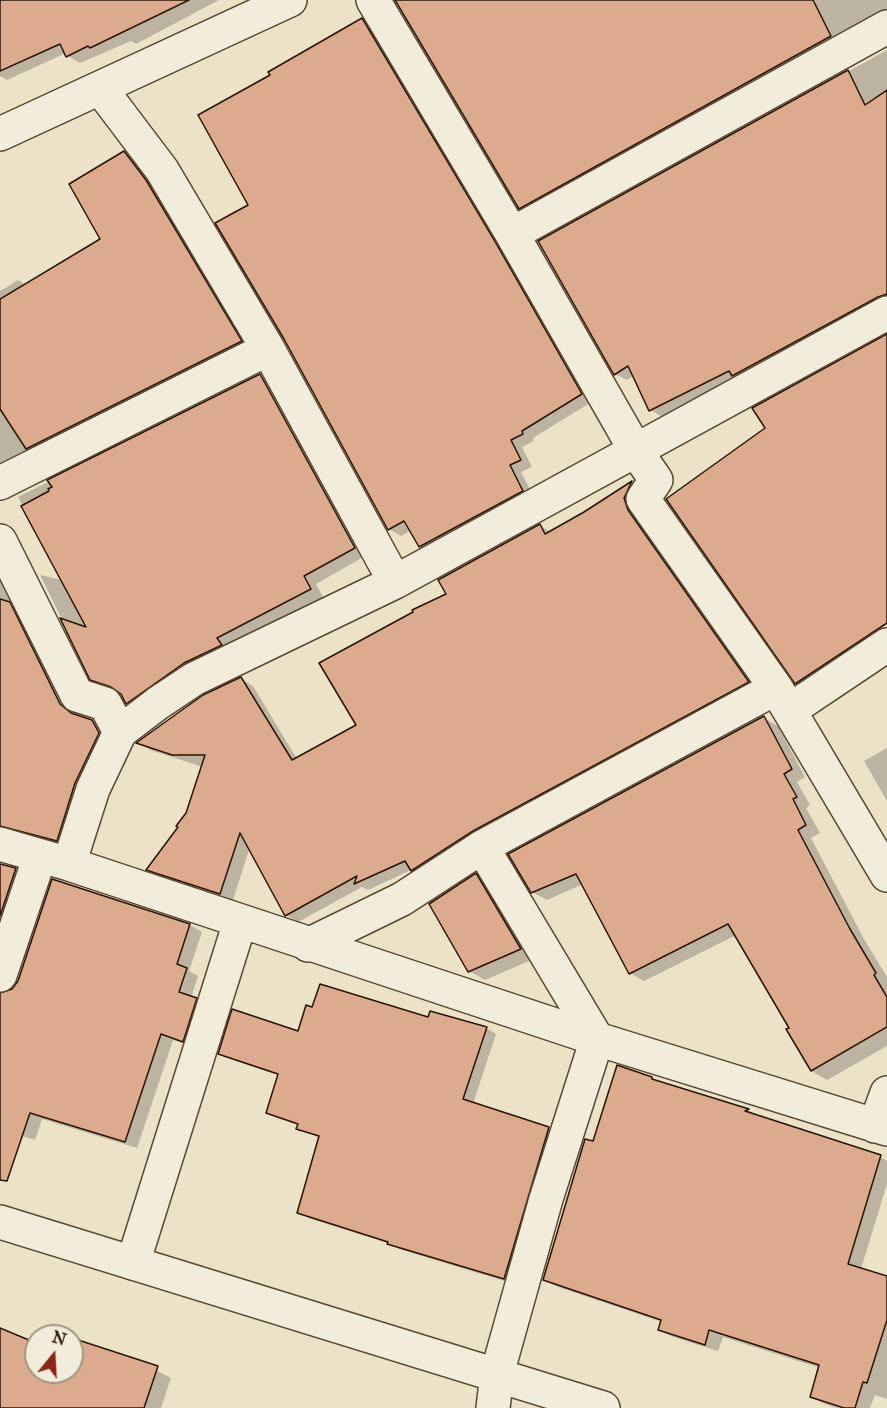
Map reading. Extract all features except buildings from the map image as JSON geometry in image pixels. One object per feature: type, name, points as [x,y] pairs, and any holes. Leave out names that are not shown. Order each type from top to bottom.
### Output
[{"type":"street","points":[[0,134],[290,0]]},
{"type":"street","points":[[374,0],[636,451],[656,480],[643,499],[783,699],[887,875]]},
{"type":"street","points":[[512,234],[887,27]]},
{"type":"street","points":[[99,88],[162,170],[268,349],[395,582]]},
{"type":"street","points":[[0,975],[120,732],[158,703],[194,679],[395,582],[887,313]]},
{"type":"street","points":[[0,483],[268,349]]},
{"type":"street","points":[[0,541],[77,695],[105,704],[120,732]]},
{"type":"street","points":[[308,945],[402,899],[482,848],[887,645]]},
{"type":"street","points":[[0,844],[55,860],[597,1039],[881,1127],[887,1093]]},
{"type":"street","points":[[482,848],[597,1039],[546,1199],[497,1374],[493,1408]]},
{"type":"street","points":[[133,1263],[240,922]]},
{"type":"street","points":[[0,1222],[603,1408]]}]
